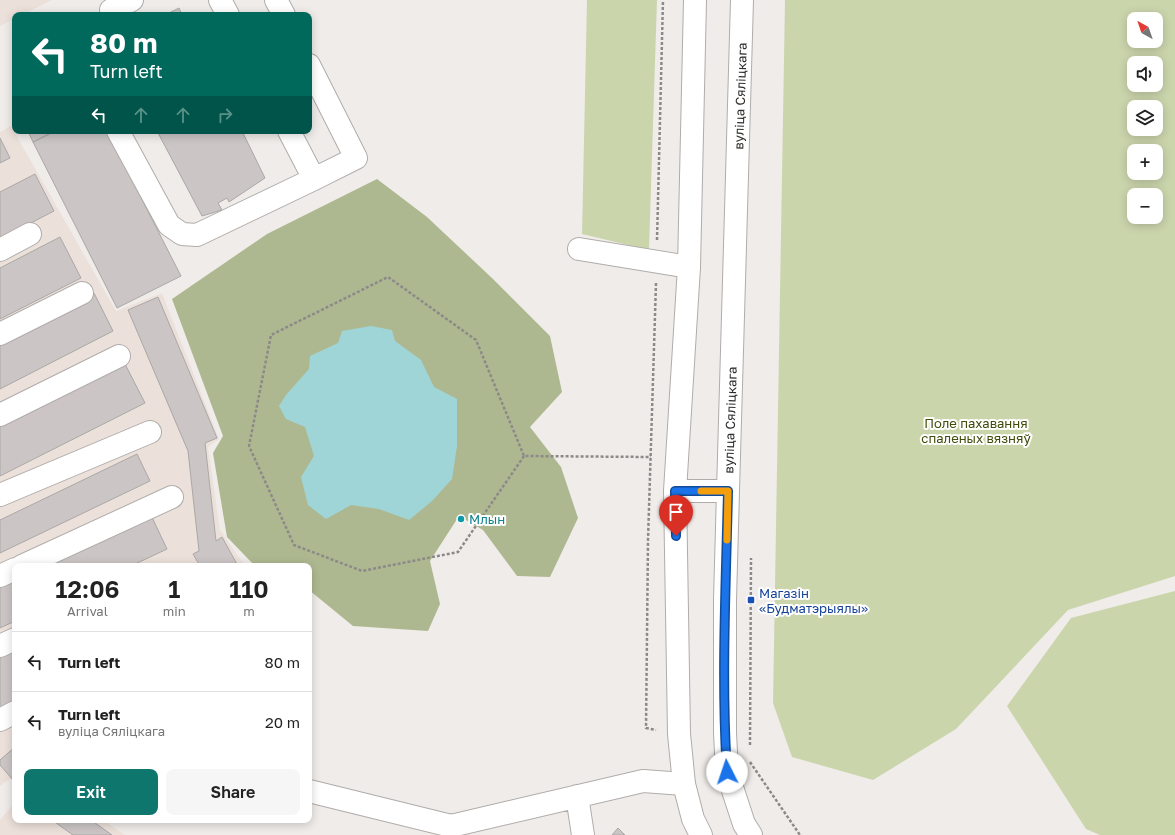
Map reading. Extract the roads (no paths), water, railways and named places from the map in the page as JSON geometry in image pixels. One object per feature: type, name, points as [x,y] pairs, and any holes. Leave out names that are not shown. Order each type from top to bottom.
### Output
[{"type":"main road","points":[[111,10],[132,0]]},
{"type":"main road","points":[[220,0],[226,12]]},
{"type":"main road","points":[[276,0],[282,12]]},
{"type":"main road","points":[[695,0],[689,267],[675,491],[678,734],[684,784],[693,819],[701,835]]},
{"type":"main road","name":"вуліца Сяліцкага","points":[[742,0],[728,491],[725,733],[727,772],[744,824],[751,835]]},
{"type":"main road","points":[[120,134],[169,225],[182,234],[197,235],[356,158],[312,71]]},
{"type":"main road","points":[[291,134],[314,179]]},
{"type":"main road","points":[[0,250],[30,234]]},
{"type":"main road","points":[[579,250],[689,267]]},
{"type":"main road","points":[[0,334],[82,293]]},
{"type":"main road","points":[[0,415],[119,356]]},
{"type":"main road","points":[[0,495],[150,432]]},
{"type":"main road","points":[[675,491],[728,491]]},
{"type":"main road","points":[[29,563],[172,497]]},
{"type":"main road","points":[[0,576],[12,570]]},
{"type":"main road","points":[[0,646],[12,640]]},
{"type":"main road","points":[[0,720],[12,714]]},
{"type":"main road","points":[[312,792],[451,826],[643,781],[684,784]]},
{"type":"main road","points":[[577,796],[583,835]]},
{"type":"water","points":[[371,326],[392,330],[395,341],[421,360],[434,387],[457,399],[457,446],[452,479],[432,501],[409,520],[379,509],[351,505],[326,519],[308,505],[301,477],[314,456],[305,427],[286,419],[279,406],[286,395],[309,369],[310,356],[338,343],[342,331]]},
{"type":"place","name":"Млын","points":[[461,519]]},
{"type":"place","name":"Магазін «Будматэрыялы»","points":[[751,600]]},
{"type":"park label","name":"Поле пахавання спаленых вязняў","points":[[976,430]]}]
